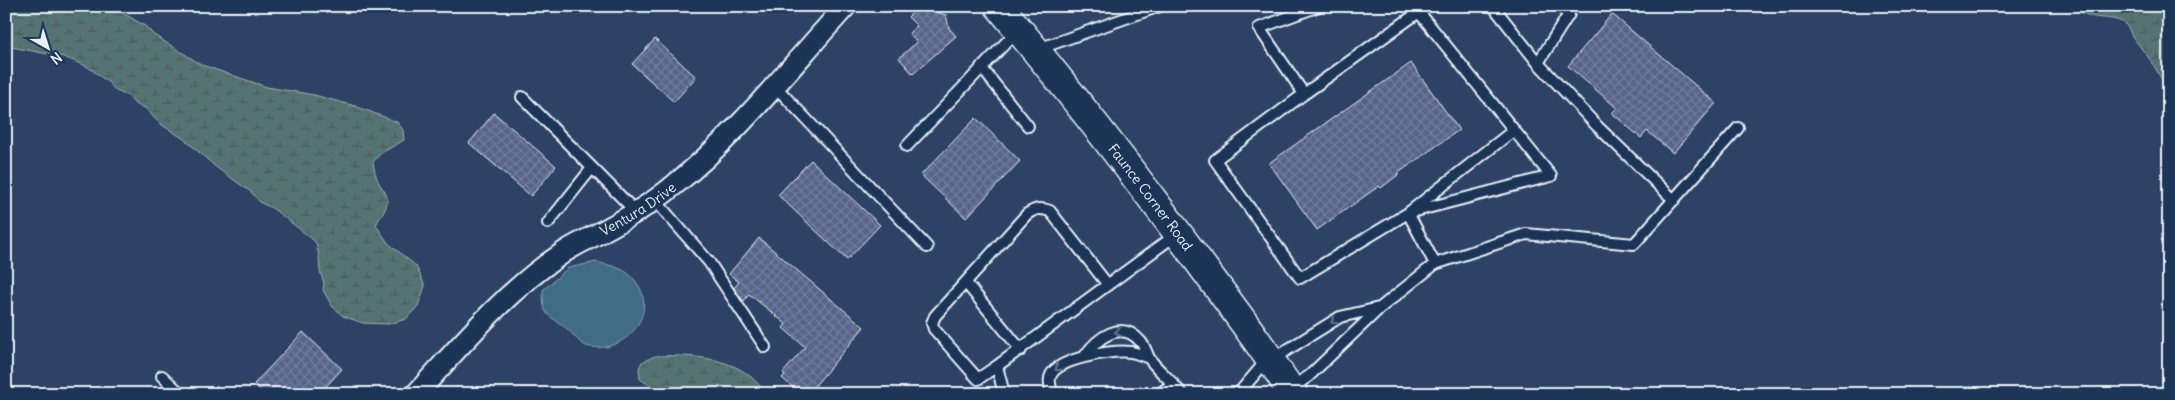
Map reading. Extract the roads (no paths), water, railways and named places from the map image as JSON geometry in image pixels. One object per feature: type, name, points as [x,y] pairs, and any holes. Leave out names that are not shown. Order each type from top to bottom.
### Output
[{"type":"main road","name":"Faunce Corner Road","points":[[999,6],[1037,50],[1178,233],[1271,360],[1289,392]]},
{"type":"street","name":"Ventura Drive","points":[[416,394],[471,334],[540,269],[561,254],[636,212],[699,164],[775,86],[846,6]]},
{"type":"lane","points":[[1037,50],[1160,6]]},
{"type":"lane","points":[[1304,94],[1259,28],[1319,6]]},
{"type":"lane","points":[[1500,6],[1496,10],[1538,64],[1598,127],[1674,200]]},
{"type":"lane","points":[[1538,64],[1569,14],[1560,6]]},
{"type":"lane","points":[[1408,213],[1551,176],[1417,9],[1215,160],[1300,278],[1408,213],[1514,130]]},
{"type":"lane","points":[[907,146],[1018,29]]},
{"type":"lane","points":[[981,67],[1028,126]]},
{"type":"lane","points":[[775,86],[927,247]]},
{"type":"lane","points":[[522,97],[636,212]]},
{"type":"lane","points":[[1289,392],[1309,376],[1380,308],[1435,264],[1526,234],[1634,244],[1738,128]]},
{"type":"lane","points":[[548,223],[592,168]]},
{"type":"lane","points":[[654,200],[709,262],[765,347]]},
{"type":"lane","points":[[1108,285],[1050,211],[1044,208],[1035,209],[1027,214],[935,316],[932,323],[934,329],[978,379],[1021,350],[1178,233]]},
{"type":"lane","points":[[1408,213],[1435,264]]},
{"type":"lane","points":[[966,282],[1021,350]]},
{"type":"lane","points":[[1238,394],[1261,367],[1340,317],[1380,308]]},
{"type":"lane","points":[[1084,357],[1101,338],[1117,331],[1129,332],[1144,346],[1150,358],[1182,394]]},
{"type":"lane","points":[[1052,394],[1050,378],[1057,367],[1065,362],[1084,357],[1130,352],[1150,358]]},
{"type":"lane","points":[[997,366],[1004,394]]},
{"type":"lane","points":[[162,376],[181,394]]},
{"type":"lane","points":[[1159,394],[1173,384]]},
{"type":"water","points":[[596,262],[623,270],[631,276],[640,289],[644,302],[642,315],[636,327],[627,337],[615,344],[601,347],[586,346],[581,343],[566,328],[547,314],[543,299],[543,290],[568,268]]}]
